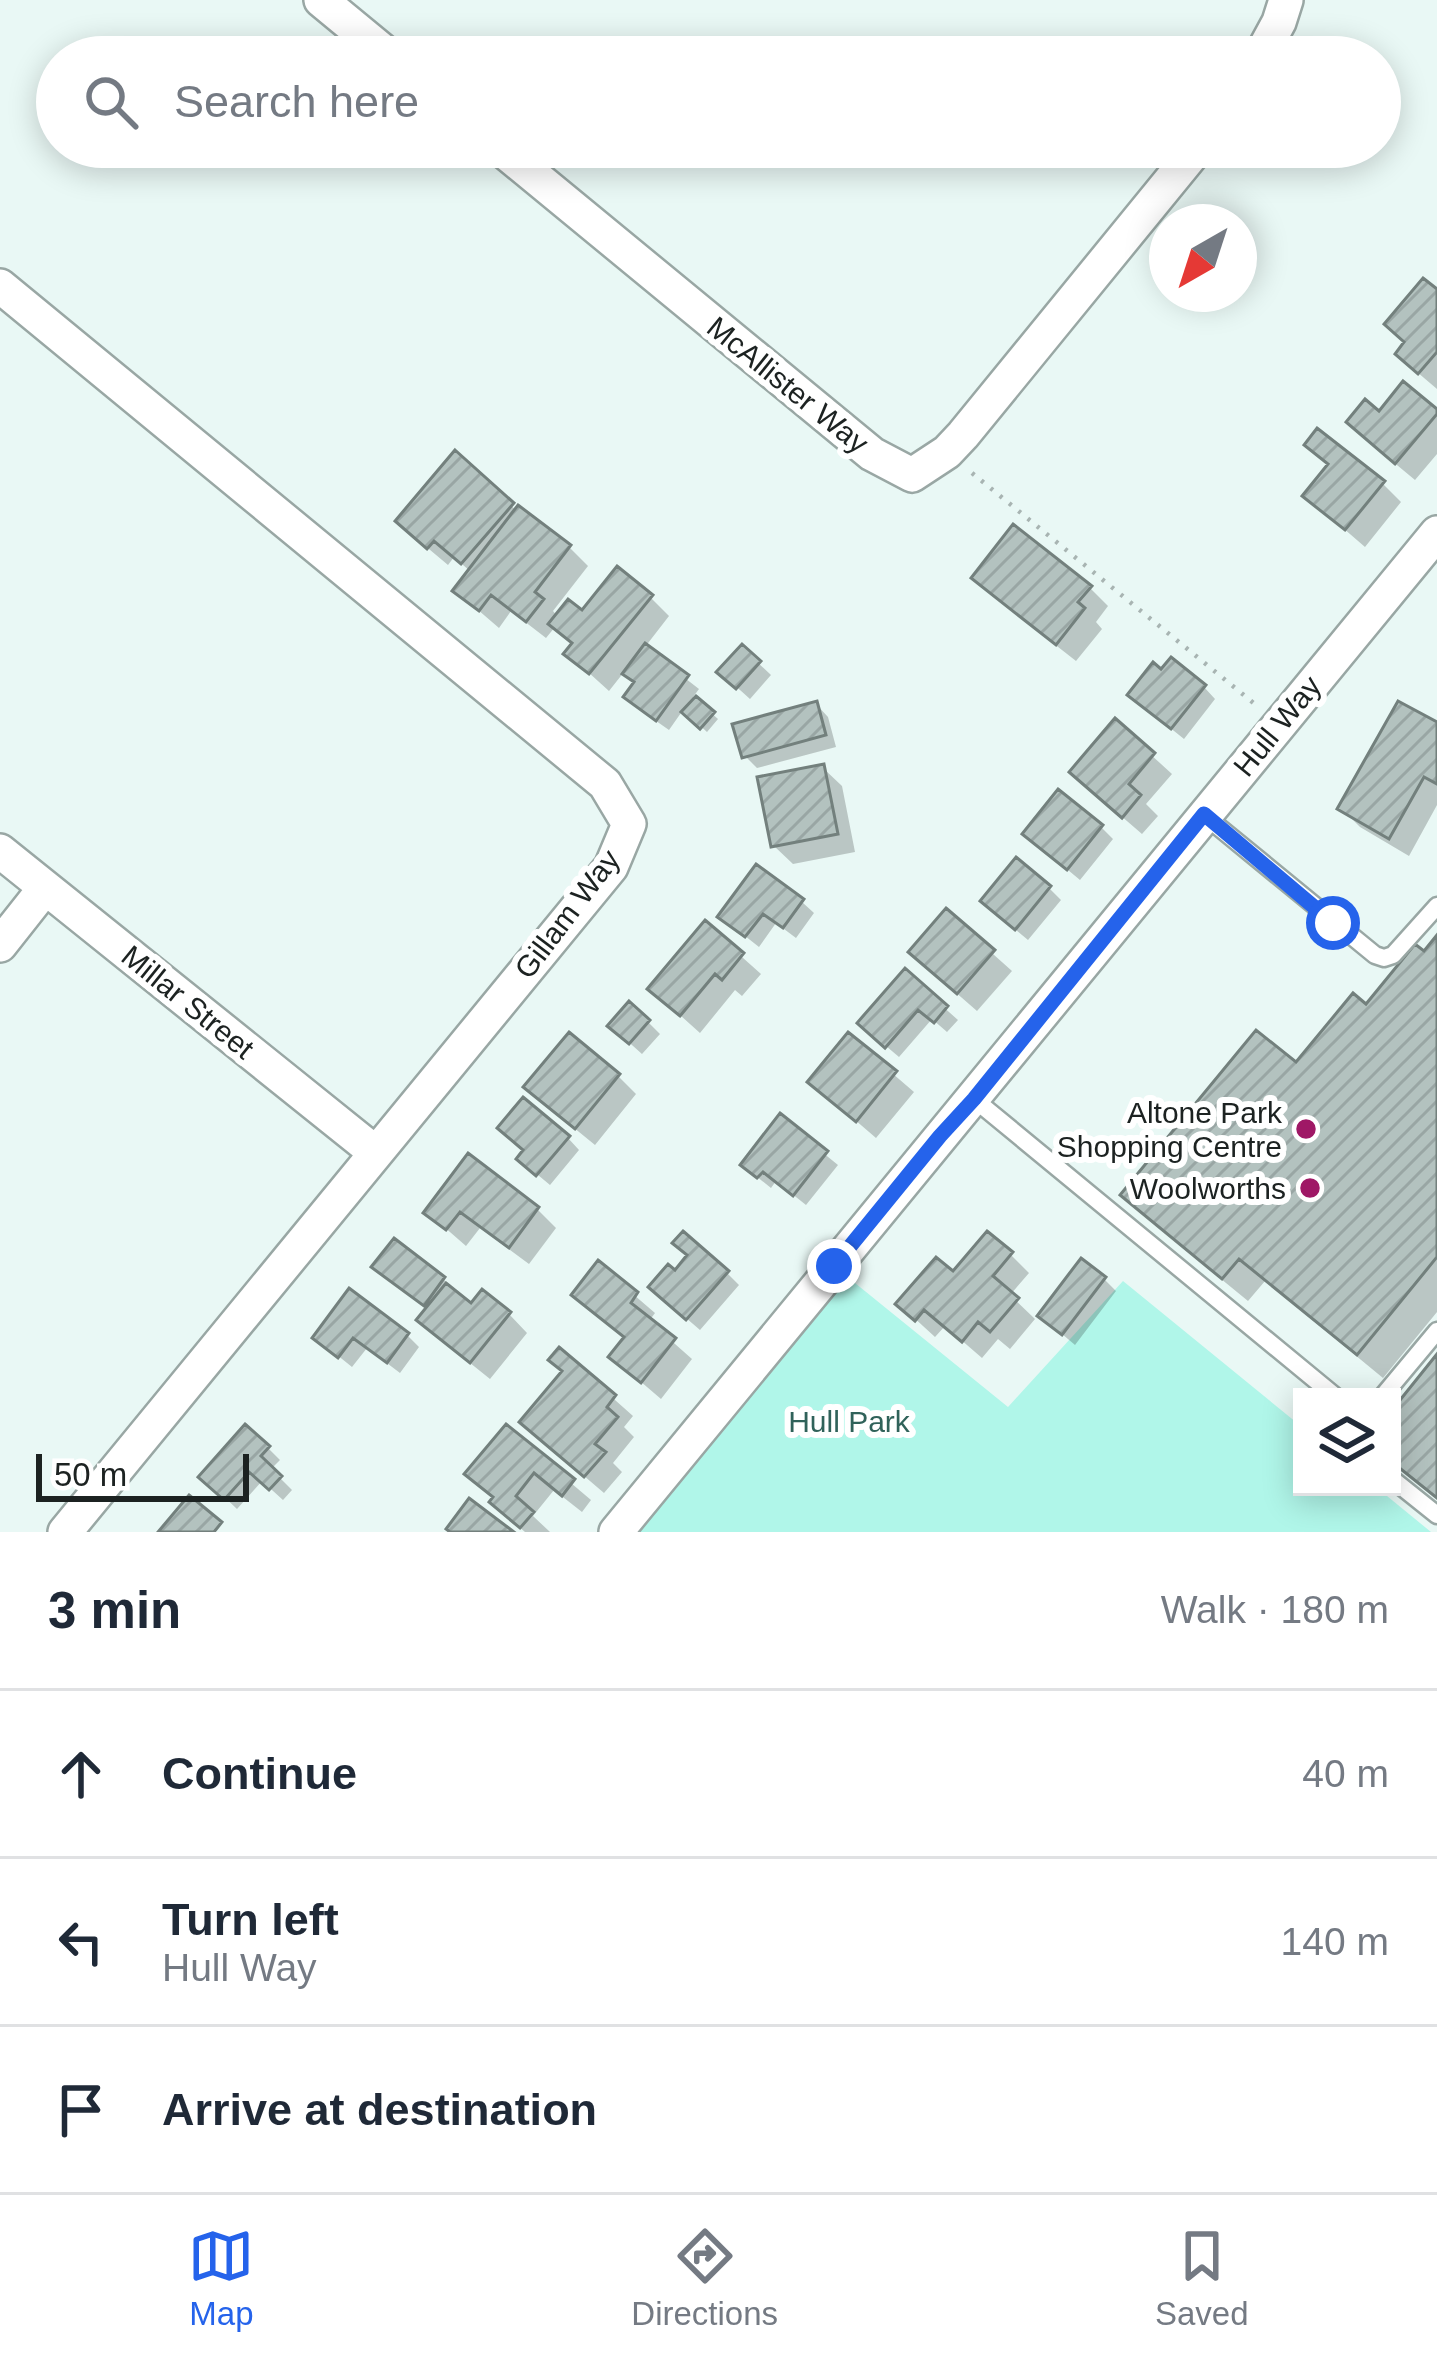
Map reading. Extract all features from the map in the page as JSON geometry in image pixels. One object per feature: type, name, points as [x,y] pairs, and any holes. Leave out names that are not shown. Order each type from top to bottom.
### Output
[{"type":"street","points":[[321,0],[365,36]]},
{"type":"street","points":[[1271,36],[1286,0]]},
{"type":"street","name":"McAllister Way","points":[[525,168],[872,454],[912,475],[947,452]]},
{"type":"street","points":[[947,452],[1181,168]]},
{"type":"street","name":"Gillam Way","points":[[0,286],[605,784],[629,824],[610,867],[65,1532]]},
{"type":"street","name":"Hull Way","points":[[616,1532],[1437,533]]},
{"type":"street","name":"Millar Street","points":[[0,851],[376,1153]]},
{"type":"street","points":[[0,944],[45,888]]},
{"type":"lane","points":[[1204,814],[1375,955],[1393,955],[1437,906]]},
{"type":"lane","points":[[974,1099],[1325,1388]]},
{"type":"lane","points":[[1390,1388],[1437,1331]]},
{"type":"lane","points":[[1401,1486],[1437,1515]]},
{"type":"path","points":[[947,452],[1279,724]]},
{"type":"green space","name":"Hull Park","points":[[834,1266],[1008,1407],[1123,1281],[1293,1420],[1293,1496],[1387,1496],[1431,1532],[616,1532]]},
{"type":"building","points":[[1423,278],[1437,289],[1437,352],[1418,374],[1395,354],[1404,342],[1384,324]]},
{"type":"building","points":[[1403,381],[1437,414],[1395,464],[1346,422],[1365,399],[1379,411]]},
{"type":"building","points":[[1317,428],[1385,481],[1345,530],[1302,496],[1328,464],[1304,445]]},
{"type":"building","points":[[455,450],[514,503],[461,564],[434,541],[427,549],[395,521]]},
{"type":"building","points":[[518,505],[571,545],[535,592],[544,599],[526,622],[491,595],[479,611],[452,591]]},
{"type":"building","points":[[1013,524],[1092,586],[1078,602],[1085,608],[1056,645],[971,578]]},
{"type":"building","points":[[617,566],[653,595],[589,674],[563,654],[572,643],[548,624],[568,599],[582,610]]},
{"type":"building","points":[[645,643],[689,675],[656,721],[623,697],[634,682],[622,674]]},
{"type":"building","points":[[742,644],[761,661],[736,689],[716,672]]},
{"type":"building","points":[[1171,657],[1206,685],[1171,729],[1127,695],[1153,662],[1161,669]]},
{"type":"building","points":[[696,696],[715,712],[700,729],[681,712]]},
{"type":"building","points":[[817,701],[826,735],[742,758],[732,724]]},
{"type":"building","points":[[1398,701],[1437,722],[1437,784],[1424,777],[1389,839],[1337,809]]},
{"type":"building","points":[[1115,718],[1155,753],[1129,784],[1141,795],[1122,818],[1069,772]]},
{"type":"building","points":[[824,764],[838,834],[771,847],[757,777]]},
{"type":"building","points":[[1058,789],[1103,825],[1067,870],[1022,834]]},
{"type":"building","points":[[1016,857],[1051,886],[1015,930],[980,901]]},
{"type":"building","points":[[756,864],[804,899],[783,928],[763,914],[745,937],[717,917]]},
{"type":"building","points":[[946,908],[995,950],[957,994],[908,952]]},
{"type":"building","points":[[705,920],[744,953],[722,980],[715,974],[680,1016],[647,989]]},
{"type":"building","name":"Altone Park Shopping Centre","points":[[1437,935],[1437,1257],[1357,1355],[1239,1259],[1222,1279],[1120,1195],[1256,1030],[1296,1062],[1353,993],[1366,1004],[1415,944],[1424,951]]},
{"type":"building","points":[[905,968],[948,1006],[934,1023],[918,1010],[885,1048],[857,1023]]},
{"type":"building","points":[[629,1001],[650,1020],[629,1044],[607,1026]]},
{"type":"building","points":[[569,1032],[620,1074],[575,1129],[523,1087]]},
{"type":"building","points":[[848,1032],[897,1071],[856,1122],[807,1082]]},
{"type":"building","points":[[523,1097],[570,1136],[536,1176],[516,1159],[523,1150],[497,1128]]},
{"type":"building","points":[[780,1113],[828,1151],[793,1196],[763,1172],[757,1178],[740,1165]]},
{"type":"building","points":[[468,1153],[539,1207],[509,1248],[460,1212],[446,1230],[423,1213]]},
{"type":"building","points":[[683,1231],[729,1271],[686,1320],[648,1287],[668,1264],[675,1270],[687,1255],[672,1243]]},
{"type":"building","points":[[987,1231],[1013,1252],[993,1276],[1019,1298],[990,1332],[978,1322],[962,1342],[924,1310],[915,1321],[895,1304],[936,1257],[953,1271]]},
{"type":"building","points":[[394,1238],[445,1277],[424,1306],[371,1267]]},
{"type":"building","points":[[1081,1258],[1106,1277],[1062,1335],[1037,1316]]},
{"type":"building","points":[[598,1260],[638,1292],[631,1303],[676,1338],[641,1383],[608,1357],[624,1337],[571,1295]]},
{"type":"building","points":[[446,1283],[471,1303],[482,1289],[511,1312],[470,1363],[416,1320]]},
{"type":"building","points":[[349,1288],[409,1333],[387,1363],[353,1338],[338,1358],[312,1338]]},
{"type":"building","points":[[559,1347],[616,1395],[607,1407],[618,1417],[595,1444],[606,1452],[584,1477],[519,1422],[562,1371],[548,1360]]},
{"type":"building","points":[[1437,1354],[1437,1498],[1401,1469],[1401,1399]]},
{"type":"building","points":[[245,1424],[270,1446],[261,1456],[282,1476],[269,1490],[249,1472],[224,1500],[198,1477]]},
{"type":"building","points":[[506,1424],[575,1479],[562,1496],[534,1473],[516,1496],[534,1512],[520,1528],[464,1474]]},
{"type":"building","points":[[189,1495],[222,1522],[214,1532],[158,1532]]},
{"type":"building","points":[[469,1498],[514,1532],[446,1529]]},
{"type":"place","name":"Altone Park Shopping Centre","points":[[1306,1129]]},
{"type":"place","name":"Woolworths","points":[[1310,1188]]},
{"type":"route","points":[[834,1266],[1204,814],[1333,923]]}]
